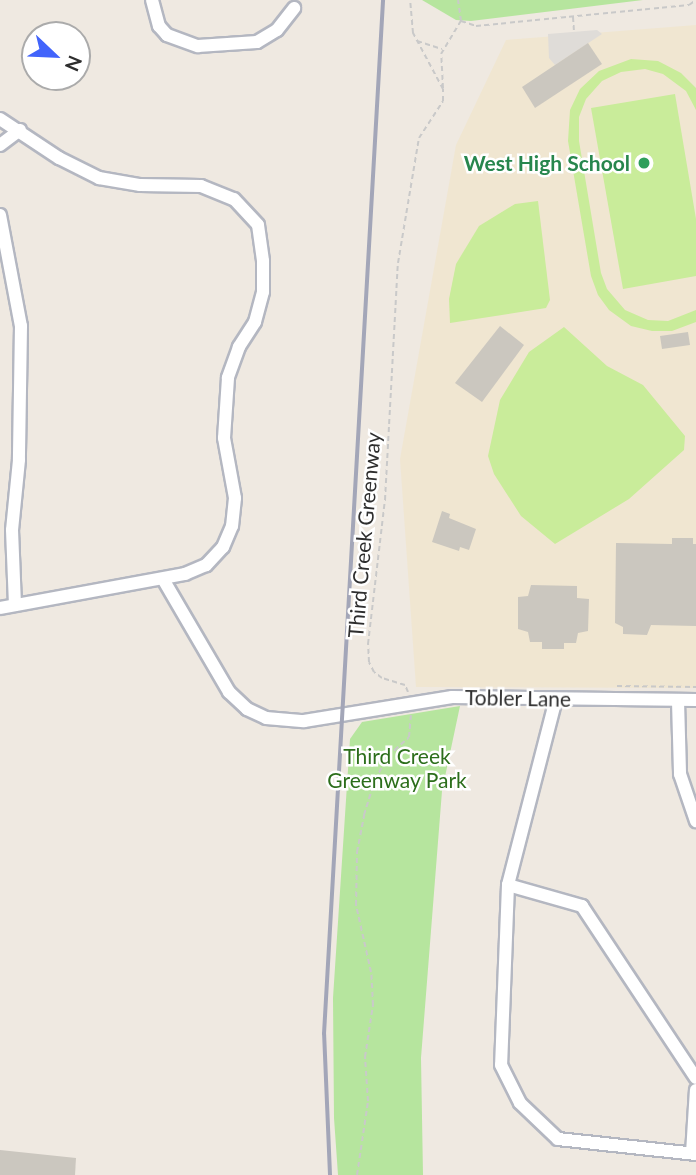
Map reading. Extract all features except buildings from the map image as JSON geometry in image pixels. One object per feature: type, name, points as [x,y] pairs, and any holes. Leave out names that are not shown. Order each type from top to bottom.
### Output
[{"type":"street","points":[[152,0],[159,26],[167,36],[198,46],[257,42],[277,30],[294,8]]},
{"type":"street","points":[[0,119],[60,158],[99,178],[140,184],[201,186],[234,199],[258,225],[263,261],[262,292],[255,322],[239,347],[229,378],[224,438],[235,498],[232,526],[223,547],[206,565],[185,575],[0,608]]},
{"type":"street","points":[[0,145],[20,130]]},
{"type":"street","points":[[0,215],[21,326],[19,460],[12,530],[15,605]]},
{"type":"street","name":"Tobler Lane","points":[[163,579],[229,692],[247,709],[265,718],[282,721],[341,717],[452,698],[696,701]]},
{"type":"street","points":[[556,699],[508,885],[501,1065],[520,1103],[558,1139],[694,1154],[696,1090]]},
{"type":"street","points":[[678,701],[680,774],[696,821]]},
{"type":"street","points":[[508,885],[582,906],[696,1078]]},
{"type":"path","points":[[410,0],[413,33],[443,89]]},
{"type":"path","points":[[443,89],[443,49],[461,21],[458,0]]},
{"type":"path","points":[[461,21],[476,26],[689,5],[696,0]]},
{"type":"path","points":[[573,16],[574,32]]},
{"type":"path","points":[[417,41],[443,49]]},
{"type":"path","name":"Third Creek Greenway","points":[[410,705],[405,685],[382,678],[369,662],[370,619],[385,500],[398,263],[419,138],[443,101],[443,89]]},
{"type":"path","points":[[357,1175],[368,1101],[365,1057],[373,1005],[371,972],[356,905],[357,852],[363,815],[375,780],[388,756],[409,737],[410,705]]},
{"type":"shaded area","name":"West High School","points":[[696,25],[696,688],[416,687],[400,459],[456,145],[506,40]]},
{"type":"shaded area","points":[[597,30],[602,34],[555,65],[549,58],[548,34]]},
{"type":"green space","points":[[422,0],[643,0],[471,21],[456,20]]},
{"type":"green space","points":[[631,59],[658,61],[681,73],[696,88],[696,110],[686,91],[663,74],[645,69],[621,72],[602,81],[586,99],[579,117],[579,141],[601,273],[607,289],[625,310],[648,320],[668,321],[696,310],[696,322],[672,331],[652,331],[631,326],[609,310],[598,295],[591,276],[568,141],[570,110],[580,89],[599,71]]},
{"type":"green space","name":"West High School","points":[[675,94],[696,219],[696,276],[623,289],[591,108]]},
{"type":"green space","points":[[538,201],[550,300],[546,308],[450,323],[449,299],[456,264],[479,226],[515,204]]},
{"type":"green space","points":[[564,327],[607,366],[643,385],[685,436],[684,450],[629,499],[555,544],[521,516],[494,474],[488,456],[500,400],[529,352]]},
{"type":"green space","name":"Third Creek Greenway Park","points":[[460,706],[442,791],[421,1058],[423,1175],[338,1175],[334,1118],[333,998],[350,739],[362,722]]},
{"type":"railway","points":[[330,1175],[324,1034],[383,0]]},
{"type":"place","name":"West High School","points":[[644,163]]}]
